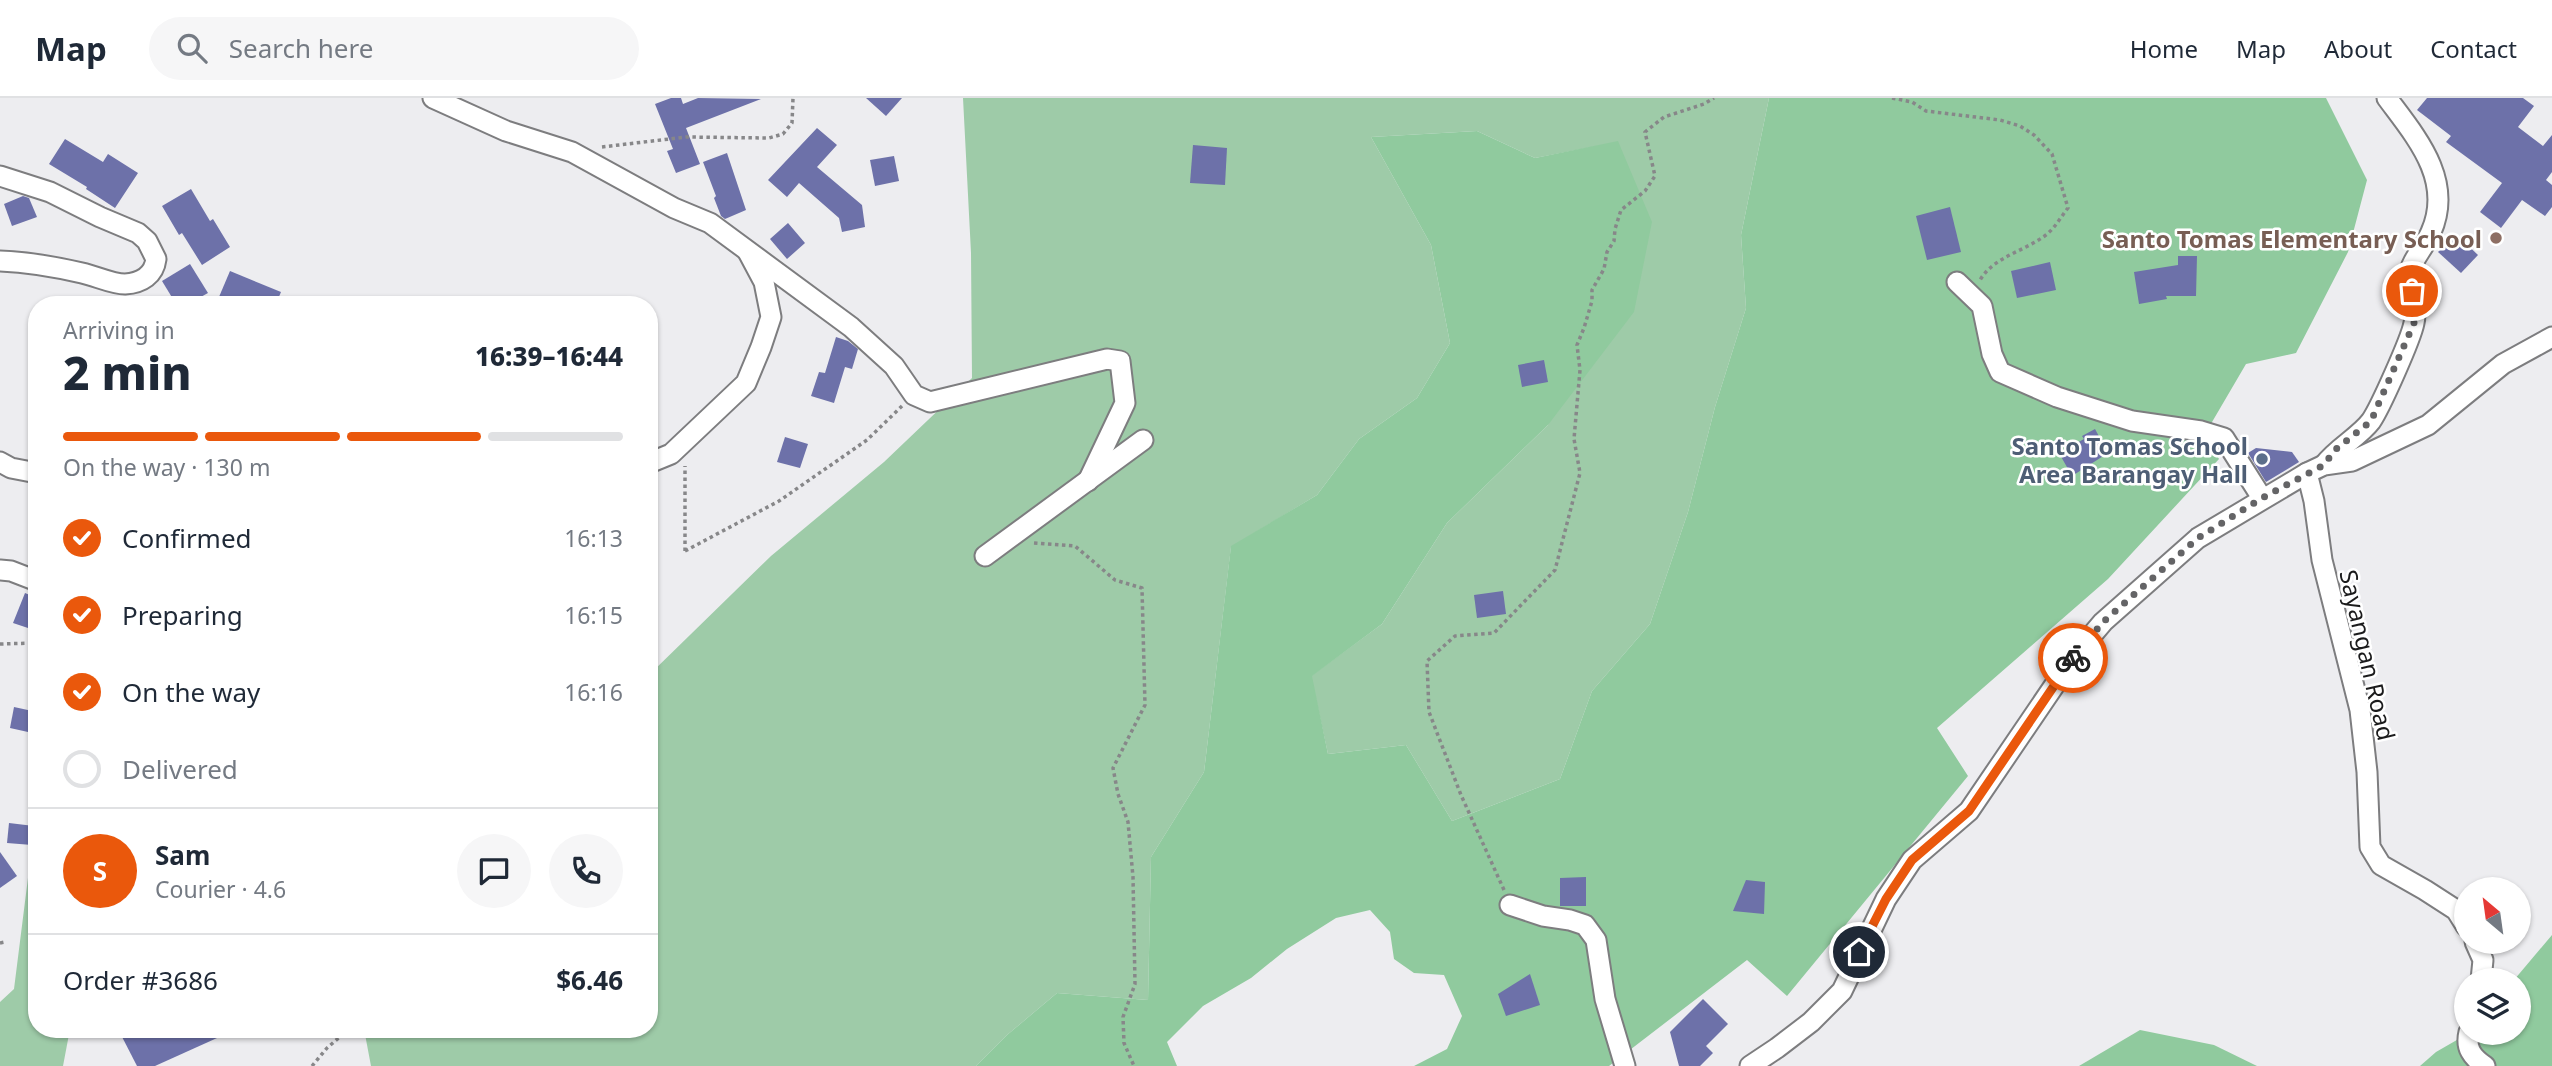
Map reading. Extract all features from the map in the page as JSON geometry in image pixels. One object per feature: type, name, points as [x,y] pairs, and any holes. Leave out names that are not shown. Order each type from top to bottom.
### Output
[{"type":"street","points":[[433,98],[506,131],[572,152],[674,208],[709,223],[851,327],[894,366],[914,395],[930,402],[1107,359],[1120,361],[1125,403],[1088,481]]},
{"type":"street","points":[[1749,1066],[1811,1022],[1842,991],[1886,899],[1912,860],[1969,811],[2075,655],[2103,622],[2198,538],[2315,469],[2371,421],[2414,323],[2415,305],[2409,277],[2437,214],[2435,174],[2418,139],[2387,98]]},
{"type":"street","points":[[0,176],[24,181],[100,218],[138,233],[147,241],[156,259],[154,269],[145,279],[125,284],[78,272],[16,261],[0,261]]},
{"type":"street","points":[[658,459],[671,454],[746,383],[761,347],[771,317],[764,282],[746,248]]},
{"type":"street","points":[[1957,282],[1982,306],[1992,354],[2000,372],[2057,397],[2132,421],[2201,431],[2224,438],[2262,498]]},
{"type":"street","points":[[2315,469],[2351,461],[2428,425],[2503,364],[2552,337]]},
{"type":"street","points":[[985,556],[1143,440]]},
{"type":"street","points":[[0,462],[11,468],[28,471]]},
{"type":"street","name":"Sayangan Road","points":[[2315,469],[2314,501],[2322,560],[2360,710],[2367,772],[2370,847],[2381,865],[2454,909]]},
{"type":"street","points":[[0,570],[28,578]]},
{"type":"street","points":[[1510,905],[1543,916],[1586,925],[1596,940],[1605,999],[1625,1066]]},
{"type":"street","points":[[2467,1045],[2485,1066]]},
{"type":"path","points":[[572,152],[686,137],[769,138],[783,134],[792,123],[793,98]]},
{"type":"path","points":[[1510,905],[1461,795],[1429,712],[1427,661],[1455,636],[1494,633],[1555,570],[1580,472],[1574,439],[1580,370],[1577,345],[1592,301],[1592,290],[1604,269],[1607,252],[1614,241],[1621,210],[1644,191],[1655,176],[1645,132],[1664,117],[1714,98]]},
{"type":"path","points":[[1892,98],[1912,102],[1927,111],[2000,120],[2020,126],[2034,135],[2052,153],[2068,208],[2054,228],[2043,237],[2000,261],[1985,273],[1972,297]]},
{"type":"path","points":[[685,441],[685,551],[779,502],[834,465],[867,440],[914,395]]},
{"type":"path","points":[[1005,542],[1075,546],[1115,580],[1142,588],[1144,705],[1113,768],[1118,794],[1128,822],[1133,877],[1135,984],[1123,1017],[1124,1043],[1134,1066]]},
{"type":"path","points":[[0,644],[28,643]]},
{"type":"path","points":[[312,1066],[339,1038]]},
{"type":"green space","points":[[963,98],[1769,98],[1741,235],[1746,308],[1715,407],[1688,512],[1650,624],[1592,691],[1560,779],[1452,821],[1406,745],[1328,754],[1311,676],[1382,624],[1447,523],[1548,425],[1618,142],[1535,158],[1477,131],[1371,137],[1431,245],[1450,343],[1417,398],[1359,439],[1317,495],[1231,547],[1204,772],[1151,857],[1148,1000],[1057,993],[1007,1035],[976,1066],[371,1066],[366,1038],[658,1038],[658,666],[771,556],[884,462],[972,378],[971,253]]},
{"type":"green space","points":[[1769,98],[2326,98],[2367,180],[2348,252],[2296,353],[2246,364],[2205,434],[2219,459],[2108,579],[1937,728],[1968,776],[1787,996],[1747,960],[1609,1066],[1414,1066],[1447,1049],[1462,1016],[1444,975],[1414,973],[1394,959],[1390,932],[1370,910],[1336,918],[1287,949],[1251,978],[1203,1006],[1167,1042],[1177,1066],[976,1066],[1007,1035],[1057,993],[1148,1000],[1151,857],[1204,772],[1231,546],[1317,495],[1359,439],[1417,398],[1450,343],[1431,245],[1371,137],[1477,131],[1535,158],[1618,141],[1652,222],[1634,312],[1548,425],[1447,523],[1382,624],[1312,676],[1328,754],[1406,745],[1452,821],[1560,779],[1592,691],[1650,624],[1688,512],[1715,407],[1746,308],[1741,235]]},
{"type":"green space","points":[[28,878],[28,1038],[68,1038],[63,1066],[0,1066],[0,1002],[14,989]]},
{"type":"green space","points":[[2552,935],[2552,1066],[2420,1066],[2454,1042],[2454,1045],[2531,1045],[2531,968],[2524,968]]},
{"type":"green space","points":[[2140,1030],[2214,1045],[2257,1066],[2079,1066]]},
{"type":"building","points":[[671,98],[681,98],[683,104],[698,98],[761,99],[686,128],[700,164],[676,173],[667,151],[673,149],[655,104]]},
{"type":"building","points":[[866,98],[902,98],[886,116]]},
{"type":"building","points":[[2427,98],[2523,98],[2534,106],[2518,127],[2543,146],[2552,135],[2552,172],[2546,180],[2552,185],[2552,207],[2545,216],[2522,200],[2501,228],[2480,212],[2502,183],[2446,142],[2451,136],[2417,110]]},
{"type":"building","points":[[817,128],[837,145],[817,167],[862,205],[865,227],[842,232],[839,218],[799,183],[787,197],[768,180]]},
{"type":"building","points":[[65,139],[103,162],[108,154],[138,173],[115,208],[49,164]]},
{"type":"building","points":[[1193,145],[1227,148],[1225,185],[1190,183]]},
{"type":"building","points":[[727,153],[746,210],[725,219],[721,216],[714,198],[716,196],[703,162]]},
{"type":"building","points":[[894,156],[899,181],[875,186],[870,160]]},
{"type":"building","points":[[191,189],[230,247],[202,265],[182,233],[179,235],[162,206]]},
{"type":"building","points":[[23,196],[29,198],[37,217],[12,226],[4,204]]},
{"type":"building","points":[[1950,207],[1961,252],[1927,260],[1916,216]]},
{"type":"building","points":[[788,223],[805,243],[787,259],[770,239]]},
{"type":"building","points":[[2456,234],[2478,255],[2461,273],[2438,252]]},
{"type":"building","points":[[2178,256],[2197,256],[2196,296],[2166,296],[2167,299],[2139,304],[2134,272],[2178,265]]},
{"type":"building","points":[[2050,262],[2056,290],[2017,298],[2011,271]]},
{"type":"building","points":[[190,264],[208,293],[203,296],[171,296],[162,281]]},
{"type":"building","points":[[230,271],[281,292],[279,296],[219,296]]},
{"type":"building","points":[[836,337],[848,341],[858,349],[852,369],[845,367],[834,403],[811,396],[819,372],[825,373]]},
{"type":"building","points":[[1544,360],[1548,382],[1522,387],[1518,365]]},
{"type":"building","points":[[2095,429],[2108,453],[2072,476],[2059,453],[2084,439],[2082,436]]},
{"type":"building","points":[[785,437],[808,444],[800,468],[777,462]]},
{"type":"building","points":[[2256,448],[2292,452],[2299,462],[2266,482],[2248,453]]},
{"type":"building","points":[[1503,591],[1506,614],[1477,618],[1474,595]]},
{"type":"building","points":[[25,593],[28,594],[28,628],[13,623]]},
{"type":"building","points":[[14,707],[28,710],[28,732],[10,728]]},
{"type":"building","points":[[9,823],[28,825],[28,845],[7,843]]},
{"type":"building","points":[[0,852],[17,876],[0,888]]},
{"type":"building","points":[[1586,877],[1586,906],[1560,906],[1560,878]]},
{"type":"building","points":[[1746,880],[1765,882],[1764,914],[1733,911]]},
{"type":"building","points":[[1530,974],[1540,1005],[1506,1016],[1498,994]]},
{"type":"building","points":[[1703,999],[1728,1024],[1706,1046],[1713,1053],[1700,1066],[1679,1066],[1670,1032]]},
{"type":"building","points":[[123,1038],[217,1038],[155,1066],[137,1066]]},
{"type":"way so far","points":[[2073,658],[2103,622],[2198,538],[2262,498],[2324,465],[2335,450],[2371,421],[2414,323],[2415,305],[2412,291]]},
{"type":"place","name":"Santo Tomas Elementary School","points":[[2496,238]]},
{"type":"place","name":"Santo Tomas School Area Barangay Hall","points":[[2262,459]]},
{"type":"route","points":[[1859,952],[1886,899],[1912,860],[1969,811],[2073,658]]}]
